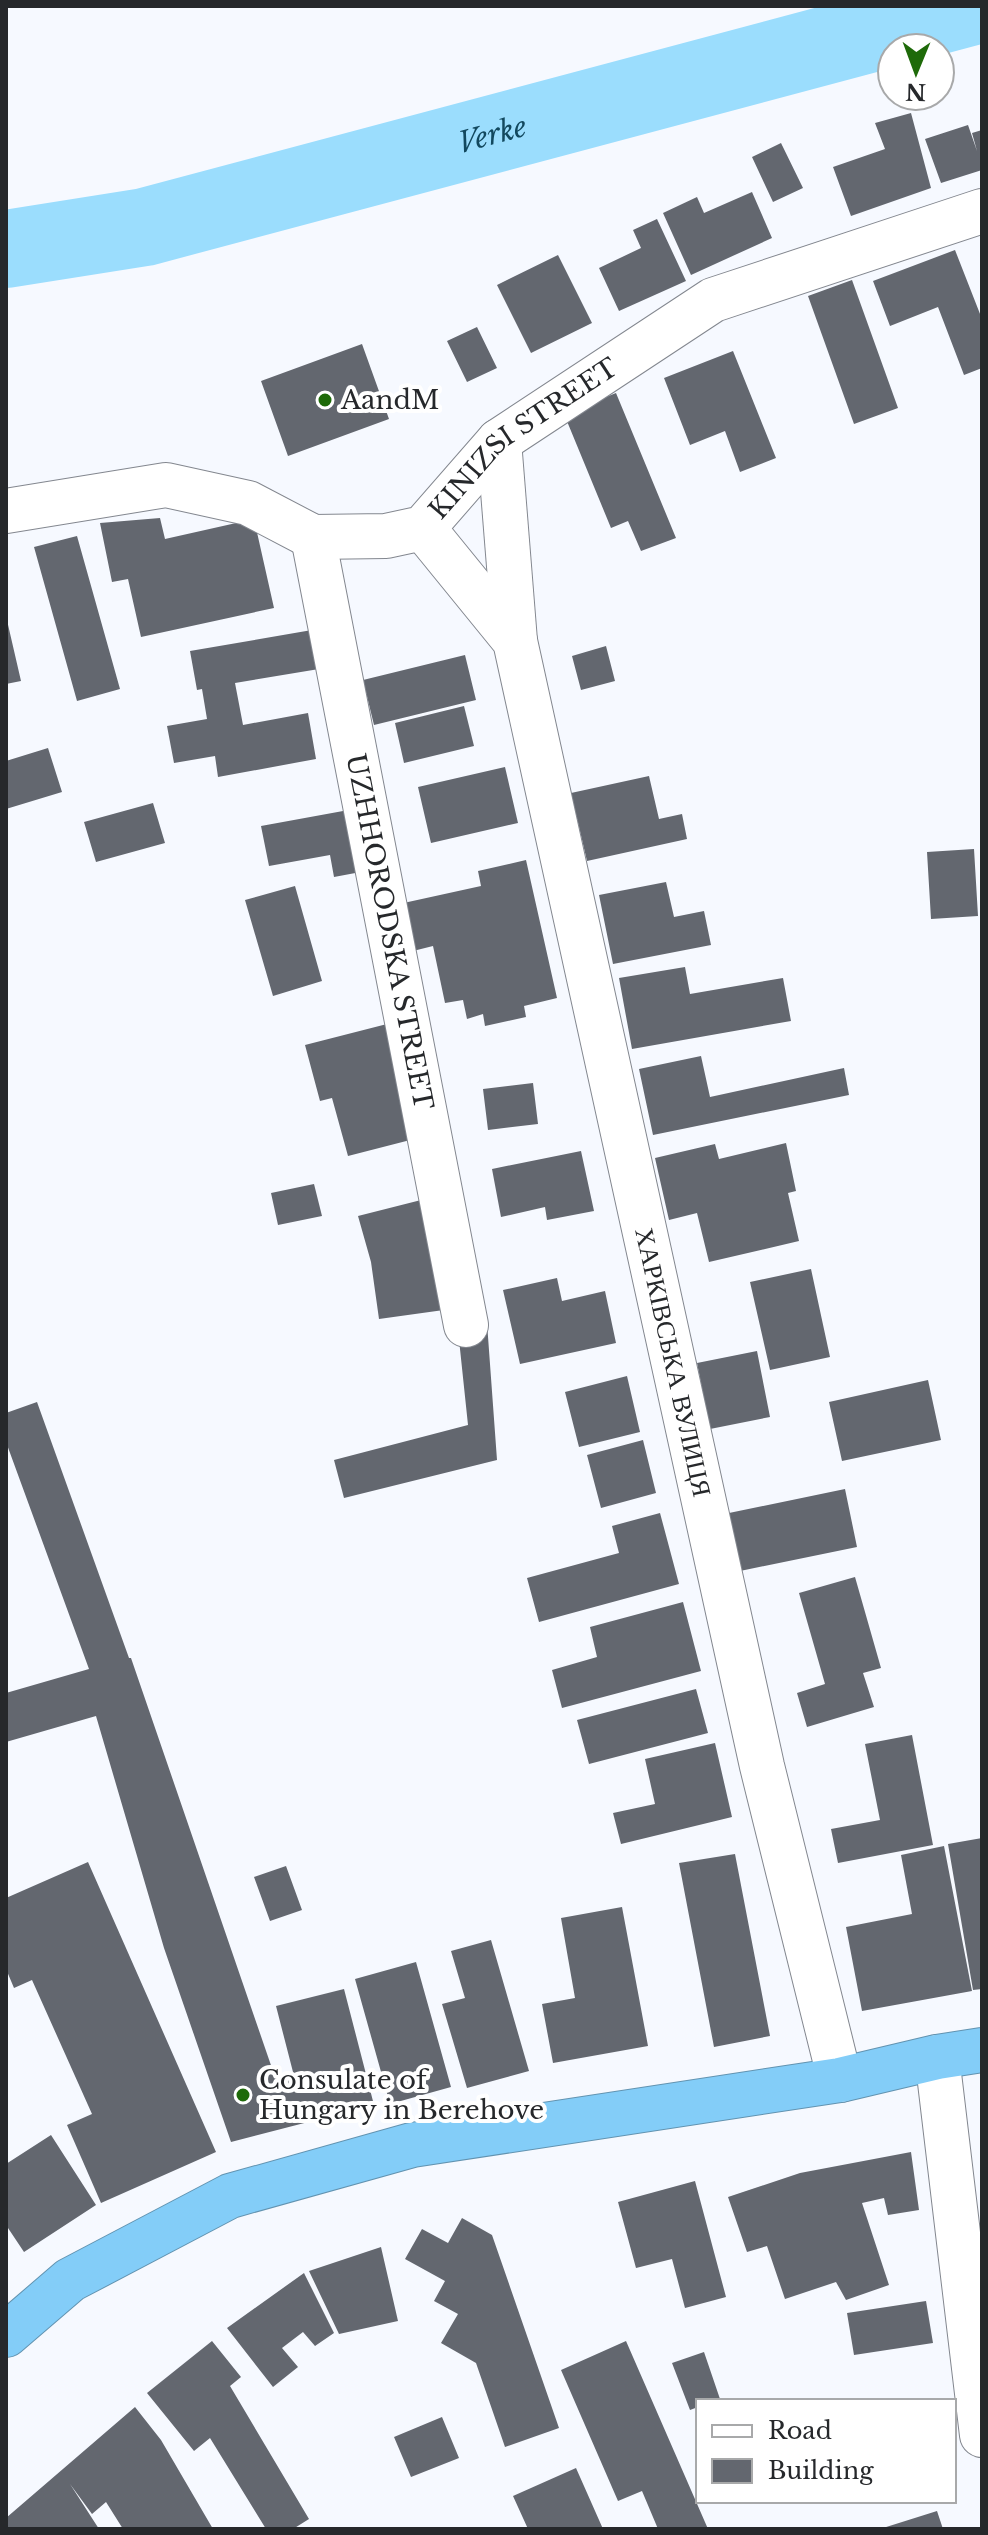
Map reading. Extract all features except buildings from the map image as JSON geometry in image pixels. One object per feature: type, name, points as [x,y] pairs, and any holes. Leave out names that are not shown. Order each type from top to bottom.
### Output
[{"type":"highway","points":[[6,2335],[70,2280],[230,2196],[412,2145],[840,2080],[937,2057],[982,2050]]},
{"type":"street","name":"KINIZSI STREET","points":[[6,511],[166,485],[248,503],[313,537],[386,536],[423,528],[499,441],[713,300],[982,211]]},
{"type":"street","name":"ХАРКІВСЬКА ВУЛИЦЯ","points":[[499,441],[515,641],[762,1766],[840,2080]]},
{"type":"street","name":"ХАРКІВСЬКА ВУЛИЦЯ","points":[[423,528],[515,641]]},
{"type":"street","name":"UZHHORODSKA STREET","points":[[313,537],[466,1325]]},
{"type":"street","points":[[937,2057],[982,2435]]},
{"type":"waterway","name":"Verke","points":[[6,249],[145,227],[973,6]]},
{"type":"place","name":"AandM","points":[[325,400]]},
{"type":"place","name":"Consulate of Hungary in Berehove","points":[[243,2095]]}]
